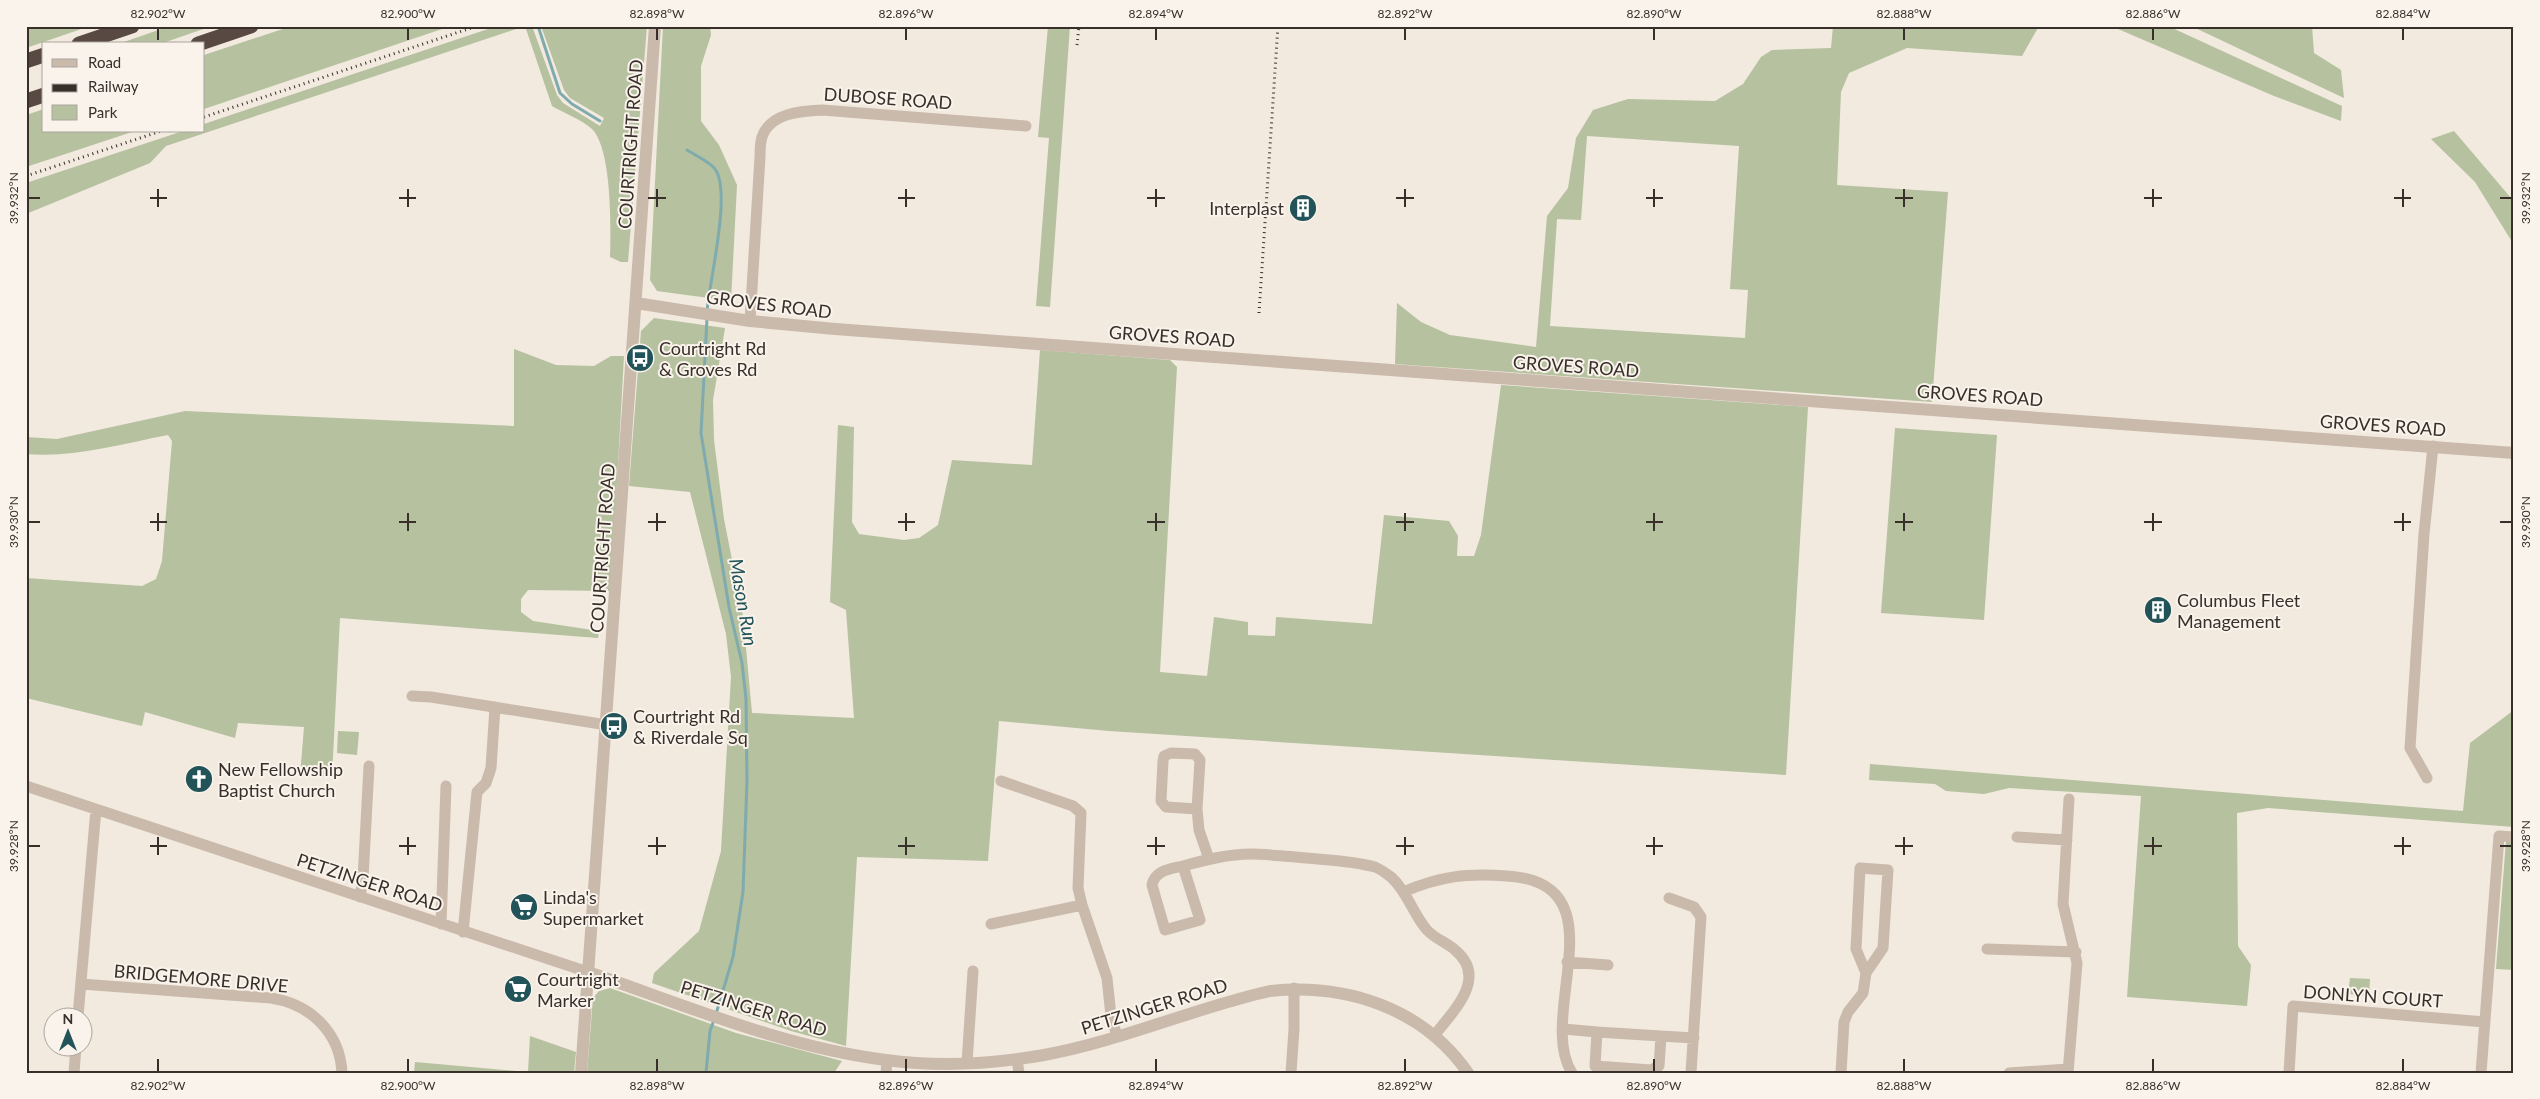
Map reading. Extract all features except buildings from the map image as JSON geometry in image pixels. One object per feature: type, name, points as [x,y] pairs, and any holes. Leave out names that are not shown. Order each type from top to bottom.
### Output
[{"type":"highway","points":[[85,42],[132,26]]},
{"type":"highway","points":[[204,42],[251,26]]},
{"type":"highway","points":[[26,61],[42,56]]},
{"type":"highway","points":[[26,101],[42,96]]},
{"type":"street","name":"COURTRIGHT ROAD","points":[[581,1073],[655,26]]},
{"type":"street","name":"DUBOSE ROAD","points":[[750,321],[762,136],[774,120],[807,111],[822,110],[1026,126]]},
{"type":"street","name":"GROVES ROAD","points":[[636,303],[750,321],[835,329],[2514,453]]},
{"type":"street","points":[[2427,778],[2410,748],[2423,544],[2433,446]]},
{"type":"street","points":[[412,696],[607,725]]},
{"type":"street","points":[[464,932],[477,792],[486,783],[491,768],[495,707]]},
{"type":"street","points":[[1197,809],[1166,807],[1161,801],[1163,761],[1167,754],[1195,754],[1200,760],[1197,809],[1199,830],[1209,859]]},
{"type":"street","points":[[360,897],[364,879],[370,766]]},
{"type":"street","points":[[1001,781],[1073,806],[1081,813],[1078,888],[1082,906],[1107,978],[1111,1016],[1117,1036]]},
{"type":"street","name":"PETZINGER ROAD","points":[[26,786],[791,1040],[852,1055],[887,1067],[1017,1059],[1076,1048],[1247,996],[1294,988],[1331,990],[1354,994],[1393,1009],[1434,1036],[1453,1053],[1468,1073]]},
{"type":"street","points":[[441,924],[446,786]]},
{"type":"street","points":[[2009,1073],[2068,1071],[2077,976],[2076,952],[2063,904],[2069,799]]},
{"type":"street","points":[[79,1006],[96,809]]},
{"type":"street","points":[[2481,1073],[2499,836],[2514,837]]},
{"type":"street","points":[[2016,837],[2067,840]]},
{"type":"street","points":[[1184,866],[1200,920],[1165,930],[1152,885],[1153,878],[1163,871],[1209,859],[1250,854],[1343,861],[1377,868],[1392,878],[1403,892],[1417,919],[1433,936],[1454,948],[1464,958],[1470,970],[1468,986],[1463,997],[1434,1036]]},
{"type":"street","points":[[1840,1073],[1844,1022],[1848,1012],[1863,993],[1866,973],[1883,948],[1888,870],[1860,868],[1856,949],[1866,973]]},
{"type":"street","points":[[1403,892],[1434,880],[1477,874],[1517,876],[1542,883],[1561,901],[1570,924],[1564,1030],[1566,1056],[1572,1073]]},
{"type":"street","points":[[1669,898],[1694,907],[1700,913],[1692,1073]]},
{"type":"street","points":[[991,924],[1082,906]]},
{"type":"street","points":[[1988,949],[2076,952]]},
{"type":"street","points":[[1568,962],[1608,965]]},
{"type":"street","points":[[967,1063],[973,971]]},
{"type":"street","name":"BRIDGEMORE DRIVE","points":[[81,984],[282,1000],[304,1008],[326,1028],[334,1039],[339,1052],[342,1073]]},
{"type":"street","points":[[1291,1073],[1294,988]]},
{"type":"street","name":"DONLYN COURT","points":[[2289,1073],[2293,1006],[2485,1022]]},
{"type":"street","points":[[1564,1030],[1694,1038]]},
{"type":"street","points":[[1597,1032],[1595,1066],[1651,1070],[1659,1066],[1661,1036]]},
{"type":"street","points":[[74,1073],[75,1056]]},
{"type":"street","points":[[1017,1059],[1019,1073]]},
{"type":"green space","points":[[26,26],[90,26],[42,42],[26,48]]},
{"type":"green space","points":[[170,26],[212,26],[166,42],[124,42]]},
{"type":"green space","points":[[292,26],[451,26],[205,109],[205,55]]},
{"type":"green space","points":[[497,26],[525,26],[166,146],[150,163],[26,214],[26,183],[180,132],[205,132],[205,124]]},
{"type":"green space","points":[[525,26],[532,26],[557,95],[563,103],[600,126],[604,118],[570,98],[564,90],[541,26],[647,26],[628,262],[621,262],[610,257],[609,190],[607,171],[599,139],[588,126],[552,106]]},
{"type":"green space","points":[[663,26],[710,26],[711,35],[701,66],[701,121],[719,145],[737,185],[731,301],[657,291],[650,280]]},
{"type":"green space","points":[[1048,26],[1070,26],[1050,307],[1036,306],[1049,138],[1038,137]]},
{"type":"green space","points":[[1833,26],[2039,26],[2022,56],[1907,48],[1849,73],[1841,92],[1837,185],[1948,192],[1932,402],[1395,364],[1397,303],[1421,322],[1450,335],[1536,347],[1547,216],[1568,188],[1576,138],[1593,110],[1628,99],[1715,101],[1743,84],[1761,57],[1772,50],[1831,48]],"holes":[[[1587,136],[1739,146],[1730,289],[1748,290],[1745,338],[1550,326],[1557,219],[1581,220]]]},
{"type":"green space","points":[[2111,26],[2168,26],[2342,106],[2341,121],[2274,96]]},
{"type":"green space","points":[[2191,26],[2312,26],[2314,53],[2341,70],[2344,98]]},
{"type":"green space","points":[[42,110],[42,132],[132,132],[26,167],[26,115]]},
{"type":"green space","points":[[2454,131],[2514,203],[2514,245],[2475,182],[2431,139]]},
{"type":"green space","points":[[654,318],[725,328],[713,400],[714,440],[724,519],[743,616],[752,713],[854,718],[846,610],[830,602],[838,425],[854,427],[852,522],[859,534],[904,540],[919,538],[938,525],[952,460],[1032,465],[1040,350],[1170,360],[1177,367],[1160,672],[1207,676],[1214,617],[1248,622],[1248,635],[1275,636],[1276,617],[1372,624],[1384,515],[1449,521],[1458,536],[1457,556],[1474,556],[1481,535],[1501,385],[1808,407],[1786,775],[1109,731],[999,721],[988,861],[857,857],[846,1046],[791,1031],[652,983],[654,973],[699,931],[721,851],[731,677],[726,634],[690,492],[629,486],[641,331]]},
{"type":"green space","points":[[514,349],[556,365],[594,366],[611,356],[624,356],[611,591],[528,590],[521,599],[521,612],[533,621],[599,631],[598,638],[340,618],[332,777],[300,776],[304,727],[238,723],[235,738],[145,712],[142,726],[26,698],[26,578],[142,586],[156,579],[162,561],[172,441],[168,435],[80,452],[44,455],[26,454],[26,437],[57,439],[185,411],[514,426]]},
{"type":"green space","points":[[1895,428],[1997,435],[1984,620],[1881,613]]},
{"type":"green space","points":[[2514,710],[2514,827],[2268,808],[2237,813],[2238,946],[2251,965],[2247,1006],[2127,997],[2141,796],[2009,788],[1984,794],[1946,791],[1935,784],[1869,780],[1870,764],[2463,811],[2470,743]]},
{"type":"green space","points":[[338,731],[359,732],[357,755],[337,753]]},
{"type":"green space","points":[[2506,841],[2514,842],[2514,970],[2496,969]]},
{"type":"green space","points":[[2350,978],[2370,979],[2369,996],[2348,994]]},
{"type":"green space","points":[[610,988],[736,1033],[842,1061],[834,1073],[587,1073],[593,998],[599,991]]},
{"type":"green space","points":[[530,1036],[576,1052],[574,1073],[414,1073],[415,1062],[528,1072]]},
{"type":"waterway","name":"Mason Run","points":[[538,26],[560,93],[572,104],[600,121]]},
{"type":"waterway","name":"Mason Run","points":[[687,150],[713,166],[720,181],[721,197],[718,238],[707,312]]},
{"type":"waterway","name":"Mason Run","points":[[707,318],[701,433],[729,607],[742,663],[746,699],[747,781],[743,892],[733,957],[716,1014]]},
{"type":"waterway","name":"Mason Run","points":[[706,1073],[710,1031],[714,1020]]},
{"type":"railway","points":[[205,117],[477,26]]},
{"type":"railway","points":[[1077,45],[1079,26]]},
{"type":"railway","points":[[1259,313],[1278,26]]},
{"type":"railway","points":[[26,176],[158,132]]},
{"type":"place","name":"Interplast","points":[[1303,208]]},
{"type":"place","name":"Courtright Rd & Groves Rd","points":[[640,358]]},
{"type":"place","name":"Columbus Fleet Management","points":[[2158,610]]},
{"type":"place","name":"Courtright Rd & Riverdale Sq","points":[[614,726]]},
{"type":"place","name":"New Fellowship Baptist Church","points":[[199,779]]},
{"type":"place","name":"Linda's Supermarket","points":[[524,907]]},
{"type":"place","name":"Courtright Marker","points":[[518,989]]}]
